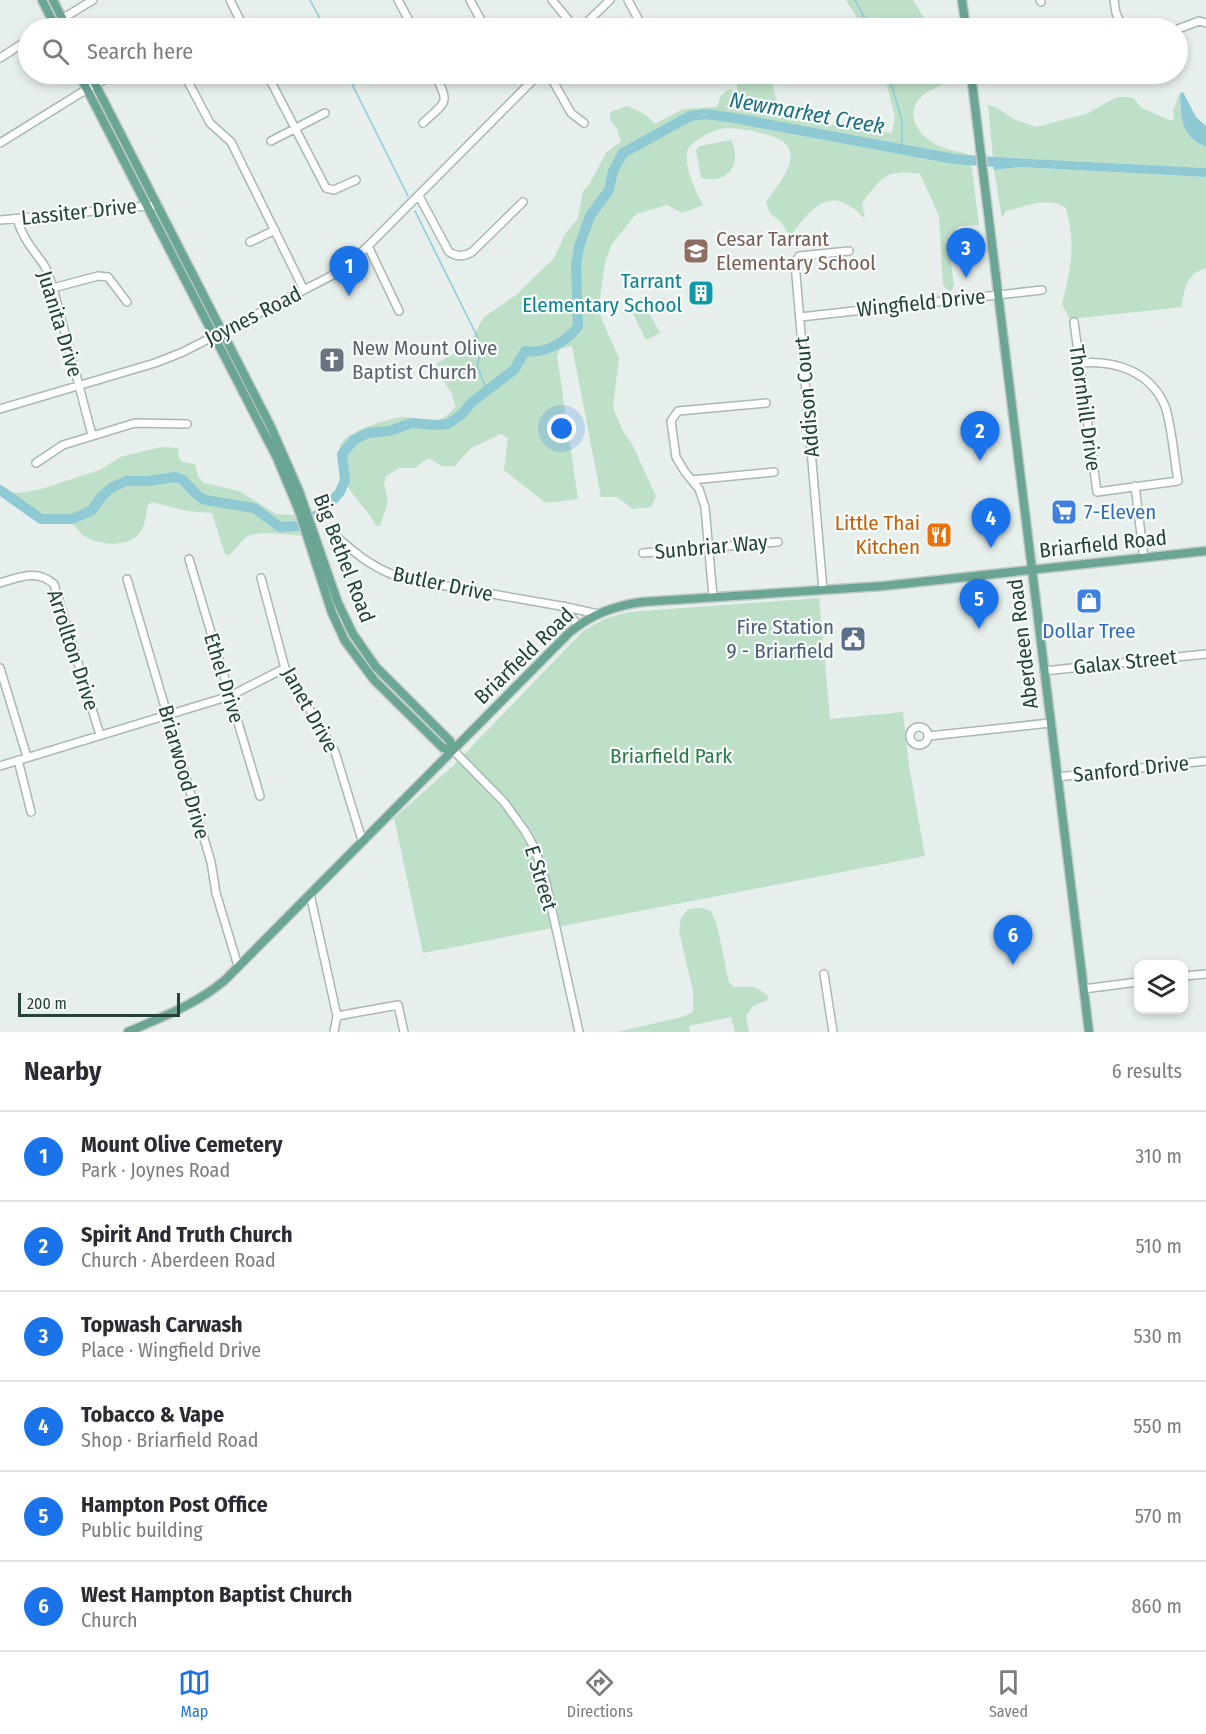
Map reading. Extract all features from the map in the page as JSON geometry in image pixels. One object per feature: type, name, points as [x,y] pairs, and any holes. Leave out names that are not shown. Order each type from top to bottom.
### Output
[{"type":"main road","points":[[42,0],[49,18]]},
{"type":"main road","points":[[53,0],[62,18]]},
{"type":"main road","points":[[962,0],[965,18]]},
{"type":"main road","name":"Big Bethel Road","points":[[84,84],[148,206],[220,334]]},
{"type":"main road","name":"Big Bethel Road","points":[[95,84],[158,205],[220,334],[302,509],[338,603],[357,641],[376,667],[450,741],[453,750]]},
{"type":"main road","name":"Aberdeen Road","points":[[972,84],[1089,1032]]},
{"type":"main road","name":"Briarfield Road","points":[[128,1032],[194,1002],[212,991],[578,626],[598,614],[629,604],[823,590],[1206,551]]},
{"type":"street","points":[[64,18],[93,0]]},
{"type":"street","points":[[230,0],[239,18]]},
{"type":"street","points":[[399,0],[408,18]]},
{"type":"street","points":[[470,0],[480,18]]},
{"type":"street","points":[[552,0],[567,18]]},
{"type":"street","points":[[591,18],[610,0]]},
{"type":"street","points":[[628,0],[637,18]]},
{"type":"street","points":[[1114,0],[1118,18]]},
{"type":"street","points":[[1188,25],[1200,21],[1206,23]]},
{"type":"street","points":[[0,58],[18,46]]},
{"type":"street","points":[[0,143],[95,84]]},
{"type":"street","points":[[189,84],[210,123],[231,142],[304,290]]},
{"type":"street","points":[[272,84],[326,188],[334,190],[356,180]]},
{"type":"street","points":[[423,123],[444,101],[446,95],[440,84]]},
{"type":"street","name":"Joynes Road","points":[[0,409],[155,363],[220,334],[338,272],[419,196],[528,84]]},
{"type":"street","points":[[555,84],[571,113],[584,123]]},
{"type":"street","points":[[271,141],[325,112]]},
{"type":"street","points":[[419,196],[446,248],[453,255],[460,256],[466,256],[472,252],[523,202]]},
{"type":"street","name":"Lassiter Drive","points":[[0,220],[158,205]]},
{"type":"street","name":"Juanita Drive","points":[[17,219],[21,233],[29,247],[45,266],[53,288],[92,435]]},
{"type":"street","points":[[250,242],[275,230]]},
{"type":"street","points":[[368,246],[399,311]]},
{"type":"street","name":"Addison Court","points":[[823,590],[795,262],[797,258],[849,250]]},
{"type":"street","points":[[53,288],[98,276],[108,277],[127,302]]},
{"type":"street","name":"Wingfield Drive","points":[[800,317],[1042,290]]},
{"type":"street","name":"Thornhill Drive","points":[[1074,322],[1097,492],[1135,486]]},
{"type":"street","points":[[1079,363],[1108,363],[1129,369],[1151,384],[1165,406],[1178,480],[1135,486],[1144,558]]},
{"type":"street","points":[[713,597],[710,548],[703,498],[680,465],[674,451],[671,421],[675,413],[683,410],[766,403]]},
{"type":"street","points":[[36,463],[63,445],[135,423],[187,424]]},
{"type":"street","points":[[692,480],[774,472]]},
{"type":"street","name":"Butler Drive","points":[[336,536],[358,556],[390,575],[598,614]]},
{"type":"street","name":"Sunbriar Way","points":[[643,553],[778,542]]},
{"type":"street","name":"Ethel Drive","points":[[189,559],[260,796]]},
{"type":"street","name":"Arrollton Drive","points":[[0,583],[35,575],[45,577],[54,584],[100,735]]},
{"type":"street","name":"Janet Drive","points":[[261,578],[285,668],[335,752],[362,840]]},
{"type":"street","name":"Briarwood Drive","points":[[127,579],[211,862],[216,893],[238,966]]},
{"type":"street","points":[[561,606],[578,626]]},
{"type":"street","name":"Galax Street","points":[[1044,671],[1206,654]]},
{"type":"street","points":[[0,668],[27,757]]},
{"type":"street","points":[[0,766],[230,696],[285,668]]},
{"type":"street","points":[[929,736],[1050,723]]},
{"type":"street","name":"E Street","points":[[453,750],[504,802],[535,849],[547,890],[579,1032]]},
{"type":"street","points":[[18,760],[31,812]]},
{"type":"street","name":"Sanford Drive","points":[[1057,777],[1206,761]]},
{"type":"street","points":[[310,894],[337,1016],[334,1032]]},
{"type":"street","points":[[824,974],[833,1032]]},
{"type":"street","points":[[1188,976],[1206,974]]},
{"type":"street","points":[[1083,989],[1134,983]]},
{"type":"street","points":[[337,1016],[398,1005],[404,1032]]},
{"type":"green space","points":[[846,0],[913,0],[924,18],[857,18]]},
{"type":"green space","points":[[738,84],[772,84],[780,114],[787,119],[892,133],[895,117],[887,84],[945,84],[928,92],[920,99],[913,115],[916,125],[928,140],[967,154],[972,169],[979,225],[960,226],[948,237],[954,287],[950,292],[943,285],[939,216],[920,174],[892,174],[880,181],[862,203],[865,219],[843,202],[833,200],[824,202],[807,216],[790,237],[782,223],[770,213],[766,202],[779,184],[790,162],[789,148],[778,139],[758,132],[727,128],[716,130],[696,141],[687,152],[689,173],[703,205],[682,213],[667,205],[636,214],[612,244],[605,263],[600,298],[601,318],[619,358],[613,408],[656,496],[651,507],[633,509],[617,497],[601,497],[572,346],[560,349],[557,355],[578,499],[546,503],[504,470],[508,438],[501,434],[471,448],[455,466],[442,466],[428,458],[415,468],[400,468],[386,476],[384,483],[388,502],[380,526],[376,526],[344,479],[339,457],[341,444],[352,434],[380,422],[404,417],[437,421],[456,407],[451,392],[440,375],[437,363],[468,346],[484,317],[516,295],[554,258],[565,234],[578,218],[583,191],[589,185],[606,153],[621,141],[617,129],[610,120],[610,112],[628,106],[646,115],[655,124],[683,109],[718,106],[720,96],[730,89],[738,91]]},
{"type":"green space","points":[[1180,93],[1182,118],[1187,132],[1197,143],[1206,147],[1206,168],[993,157],[988,105],[996,107],[1013,119],[1036,127],[1086,114],[1117,97],[1129,97],[1133,98],[1142,108],[1171,121],[1174,118],[1173,111]]},
{"type":"green space","points":[[731,140],[735,157],[730,171],[718,178],[701,178],[696,150],[699,146]]},
{"type":"green space","points":[[1020,167],[1206,177],[1206,268],[1190,278],[1185,288],[1182,307],[1070,319],[1062,304],[1072,245],[1066,208],[1059,204],[1037,203],[1006,211],[1002,218],[994,170]]},
{"type":"green space","points":[[646,307],[660,333],[646,340],[633,314]]},
{"type":"green space","points":[[161,447],[178,448],[179,458],[182,462],[195,464],[198,476],[204,483],[239,491],[276,514],[296,515],[302,536],[255,534],[244,539],[228,555],[225,554],[212,513],[187,511],[152,502],[148,505],[144,526],[137,536],[126,542],[105,543],[91,540],[83,535],[67,515],[37,515],[8,492],[20,493],[41,489],[100,470],[120,457]]},
{"type":"green space","name":"Briarfield Park","points":[[819,598],[830,719],[903,712],[909,766],[925,856],[423,953],[394,818],[454,765],[582,632],[604,619],[629,612]]},
{"type":"green space","points":[[701,908],[711,911],[717,925],[729,983],[734,987],[756,988],[768,996],[768,1000],[753,1006],[746,1016],[749,1032],[735,1032],[731,1017],[689,1026],[690,1032],[617,1032],[682,1017],[693,1012],[693,991],[679,931],[681,918],[688,909]]},
{"type":"water","points":[[1183,92],[1196,117],[1206,126],[1206,147],[1191,137],[1184,125],[1180,93]]},
{"type":"water","points":[[993,157],[1206,168],[1206,177],[1020,167],[994,170]]},
{"type":"waterway","points":[[310,0],[320,18]]},
{"type":"waterway","points":[[855,0],[865,18]]},
{"type":"waterway","points":[[352,84],[408,196]]},
{"type":"waterway","points":[[891,84],[902,120],[902,148]]},
{"type":"waterway","name":"Newmarket Creek","points":[[0,490],[41,519],[72,519],[92,510],[111,488],[126,481],[176,477],[183,480],[205,500],[254,508],[280,527],[298,526],[322,512],[340,492],[345,480],[342,454],[354,440],[368,433],[389,431],[412,423],[448,424],[462,414],[472,402],[514,370],[525,351],[548,349],[562,342],[573,332],[578,326],[576,265],[579,247],[590,216],[609,190],[613,171],[623,153],[690,116],[706,114],[734,118],[954,159],[1008,163]]},
{"type":"waterway","points":[[415,211],[478,338],[475,343],[481,353],[477,366],[487,390]]},
{"type":"place","name":"Cesar Tarrant Elementary School","points":[[696,251]]},
{"type":"place","name":"Topwash Carwash","points":[[966,278]]},
{"type":"place","name":"Tarrant Elementary School","points":[[701,293]]},
{"type":"place","name":"Mount Olive Cemetery","points":[[349,296]]},
{"type":"place","name":"New Mount Olive Baptist Church","points":[[332,360]]},
{"type":"place","name":"Spirit And Truth Church","points":[[980,461]]},
{"type":"place","name":"7-Eleven","points":[[1064,512]]},
{"type":"place","name":"Little Thai Kitchen","points":[[939,535]]},
{"type":"place","name":"Tobacco & Vape","points":[[991,548]]},
{"type":"place","name":"Dollar Tree","points":[[1089,601]]},
{"type":"place","name":"Hampton Post Office","points":[[979,629]]},
{"type":"place","name":"Fire Station 9 - Briarfield","points":[[853,639]]},
{"type":"place","name":"West Hampton Baptist Church","points":[[1013,965]]}]
